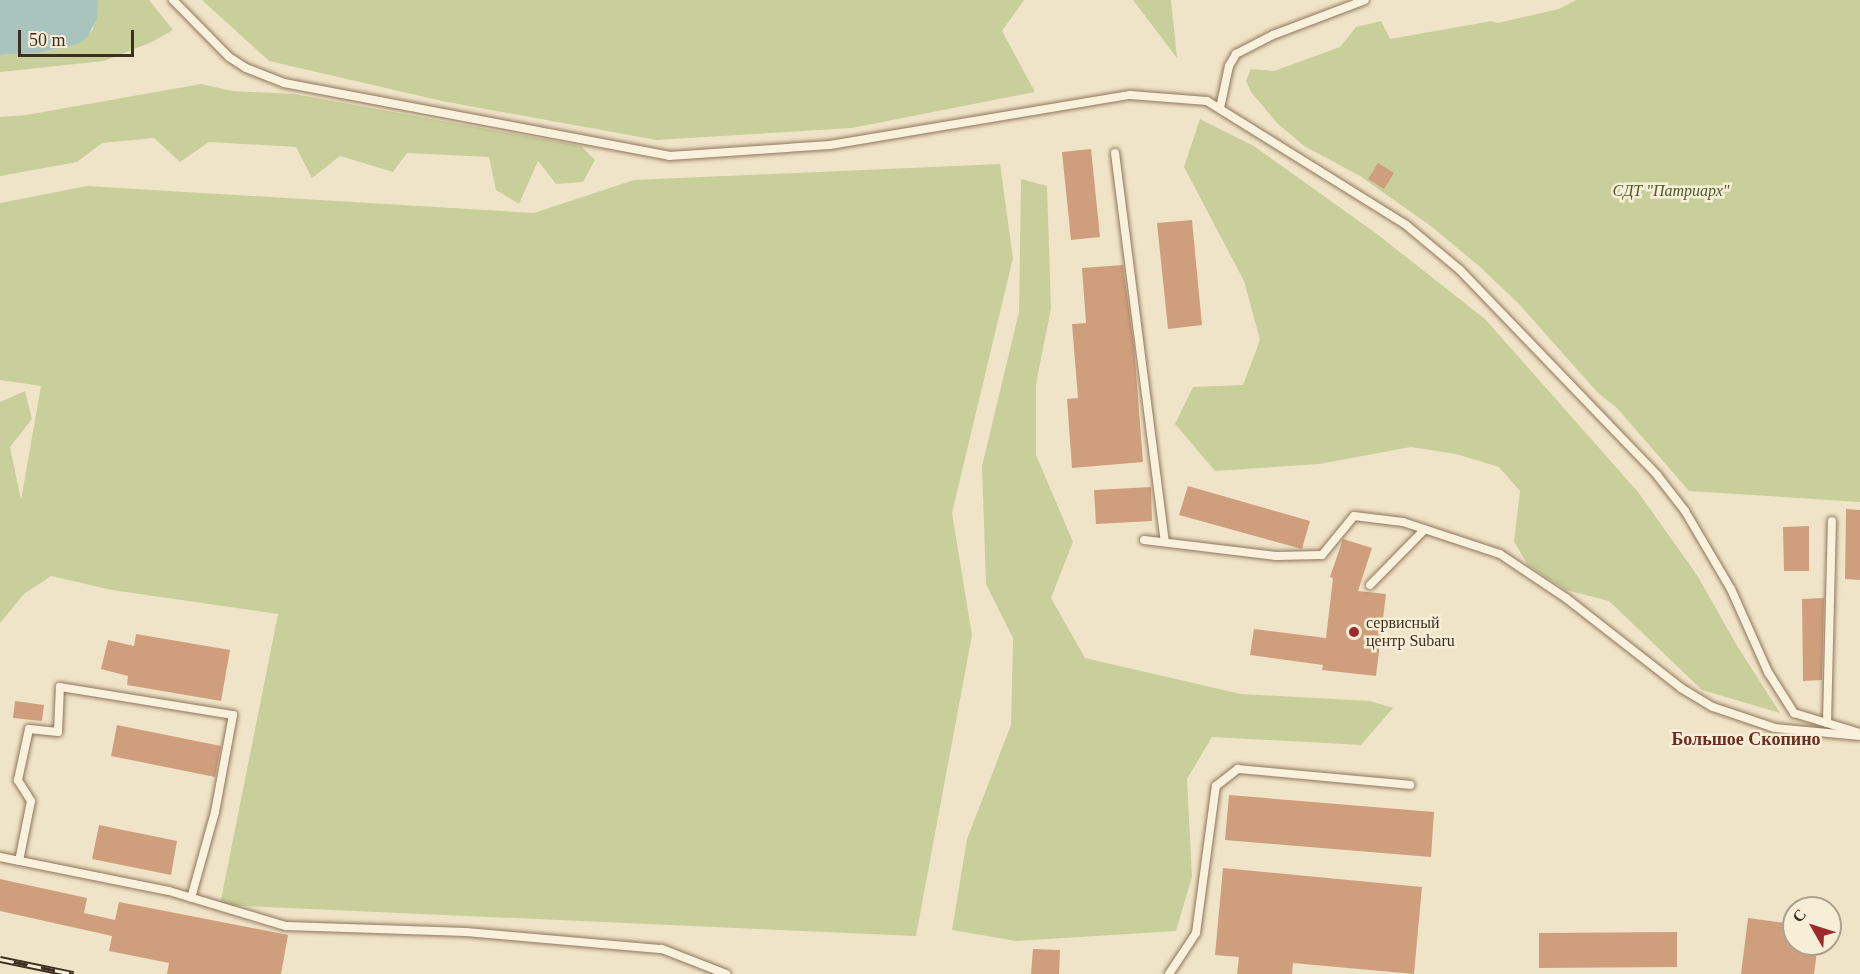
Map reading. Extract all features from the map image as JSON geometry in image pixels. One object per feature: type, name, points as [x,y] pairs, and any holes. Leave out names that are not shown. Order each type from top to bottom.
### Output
[{"type":"lane","points":[[174,0],[229,57],[246,68],[284,83],[669,156],[830,145],[1130,95],[1207,101],[1406,225],[1460,270],[1657,475],[1685,511],[1731,589],[1768,672],[1794,713],[1860,735]]},
{"type":"lane","points":[[1220,108],[1229,66],[1236,54],[1273,35],[1365,0]]},
{"type":"lane","points":[[1115,153],[1165,543]]},
{"type":"lane","points":[[1144,540],[1276,556],[1322,555],[1354,516],[1403,522],[1500,554],[1566,598],[1681,688],[1713,707],[1775,728],[1860,735]]},
{"type":"lane","points":[[1827,723],[1832,522]]},
{"type":"lane","points":[[1370,585],[1425,529]]},
{"type":"lane","points":[[19,861],[31,801],[18,780],[29,729],[58,732],[60,687],[233,715],[215,812],[191,898]]},
{"type":"lane","points":[[1169,974],[1196,933],[1216,786],[1238,769],[1410,785]]},
{"type":"lane","points":[[0,857],[191,898],[286,926],[466,932],[662,949],[726,974]]},
{"type":"green space","points":[[98,0],[149,0],[173,30],[152,42],[104,61],[0,72],[0,55],[38,53],[79,44],[93,29]]},
{"type":"green space","points":[[202,0],[1024,0],[1002,31],[1035,92],[852,128],[656,140],[442,101],[269,61]]},
{"type":"green space","points":[[1133,0],[1171,0],[1177,58]]},
{"type":"green space","name":"СДТ \"Патриарх\"","points":[[1576,0],[1860,0],[1860,502],[1689,491],[1617,408],[1598,393],[1518,303],[1479,266],[1432,227],[1360,176],[1304,146],[1277,123],[1251,92],[1246,81],[1251,69],[1274,71],[1340,47],[1356,27],[1381,21],[1390,39],[1492,21],[1498,23],[1559,9]]},
{"type":"green space","points":[[201,84],[232,91],[294,94],[581,146],[595,160],[583,182],[556,184],[538,161],[519,204],[496,190],[489,157],[407,153],[393,172],[340,156],[312,178],[296,147],[209,142],[180,162],[154,138],[102,143],[77,162],[0,176],[0,117],[26,115]]},
{"type":"green space","points":[[1200,119],[1254,146],[1377,234],[1485,319],[1638,492],[1697,575],[1736,644],[1780,713],[1702,690],[1609,601],[1566,590],[1528,565],[1514,542],[1520,491],[1499,467],[1456,454],[1411,447],[1319,464],[1215,471],[1175,424],[1193,387],[1243,385],[1260,340],[1244,281],[1184,167]]},
{"type":"green space","points":[[1000,164],[1013,258],[952,513],[972,635],[916,936],[220,905],[278,614],[112,590],[51,576],[24,594],[0,623],[0,402],[25,391],[32,419],[10,447],[21,500],[41,386],[0,380],[0,203],[87,186],[534,213],[634,180]]},
{"type":"green space","points":[[1021,179],[1047,186],[1051,308],[1036,384],[1036,455],[1073,542],[1051,598],[1085,658],[1241,694],[1370,701],[1393,708],[1361,745],[1212,737],[1187,779],[1192,877],[1176,931],[1016,941],[952,930],[967,839],[1011,725],[1013,638],[986,584],[982,466],[1019,312]]},
{"type":"water","points":[[0,0],[98,0],[97,19],[87,37],[79,44],[38,53],[0,55]]},
{"type":"building","points":[[1091,149],[1100,237],[1071,240],[1062,152]]},
{"type":"building","points":[[1378,163],[1394,173],[1384,189],[1368,179]]},
{"type":"building","points":[[1192,220],[1202,325],[1168,329],[1157,223]]},
{"type":"building","points":[[1123,265],[1134,346],[1143,462],[1072,468],[1067,399],[1078,398],[1072,324],[1086,323],[1082,268]]},
{"type":"building","points":[[1188,486],[1310,521],[1302,549],[1179,515]]},
{"type":"building","points":[[1151,487],[1152,521],[1096,524],[1094,490]]},
{"type":"building","points":[[1846,509],[1860,510],[1860,580],[1845,579]]},
{"type":"building","points":[[1809,526],[1809,571],[1784,571],[1783,527]]},
{"type":"building","points":[[1343,539],[1372,548],[1358,591],[1386,594],[1376,676],[1322,670],[1323,665],[1250,655],[1254,629],[1326,638],[1333,578],[1330,577]]},
{"type":"building","points":[[1824,598],[1822,680],[1803,681],[1802,599]]},
{"type":"building","points":[[136,634],[230,650],[221,701],[127,685],[128,676],[101,669],[108,640],[134,646]]},
{"type":"building","points":[[15,701],[44,705],[42,721],[13,718]]},
{"type":"building","points":[[117,725],[221,746],[215,777],[111,756]]},
{"type":"building","points":[[1229,795],[1434,812],[1431,857],[1225,840]]},
{"type":"building","points":[[99,825],[177,841],[171,875],[92,859]]},
{"type":"building","points":[[1223,868],[1422,887],[1414,974],[1293,963],[1292,974],[1237,974],[1239,957],[1215,955]]},
{"type":"building","points":[[0,879],[87,898],[84,913],[115,920],[119,902],[288,935],[281,974],[167,974],[169,963],[109,951],[112,936],[0,911]]},
{"type":"building","points":[[1748,918],[1782,922],[1782,956],[1816,956],[1814,974],[1741,974]]},
{"type":"building","points":[[1677,932],[1677,967],[1539,968],[1539,933]]},
{"type":"building","points":[[1033,949],[1060,950],[1059,974],[1031,974]]},
{"type":"railway","points":[[0,959],[73,974]]},
{"type":"place","name":"сервисный центр Subaru","points":[[1354,632]]},
{"type":"district","name":"Большое Скопино","points":[[1746,739]]}]
